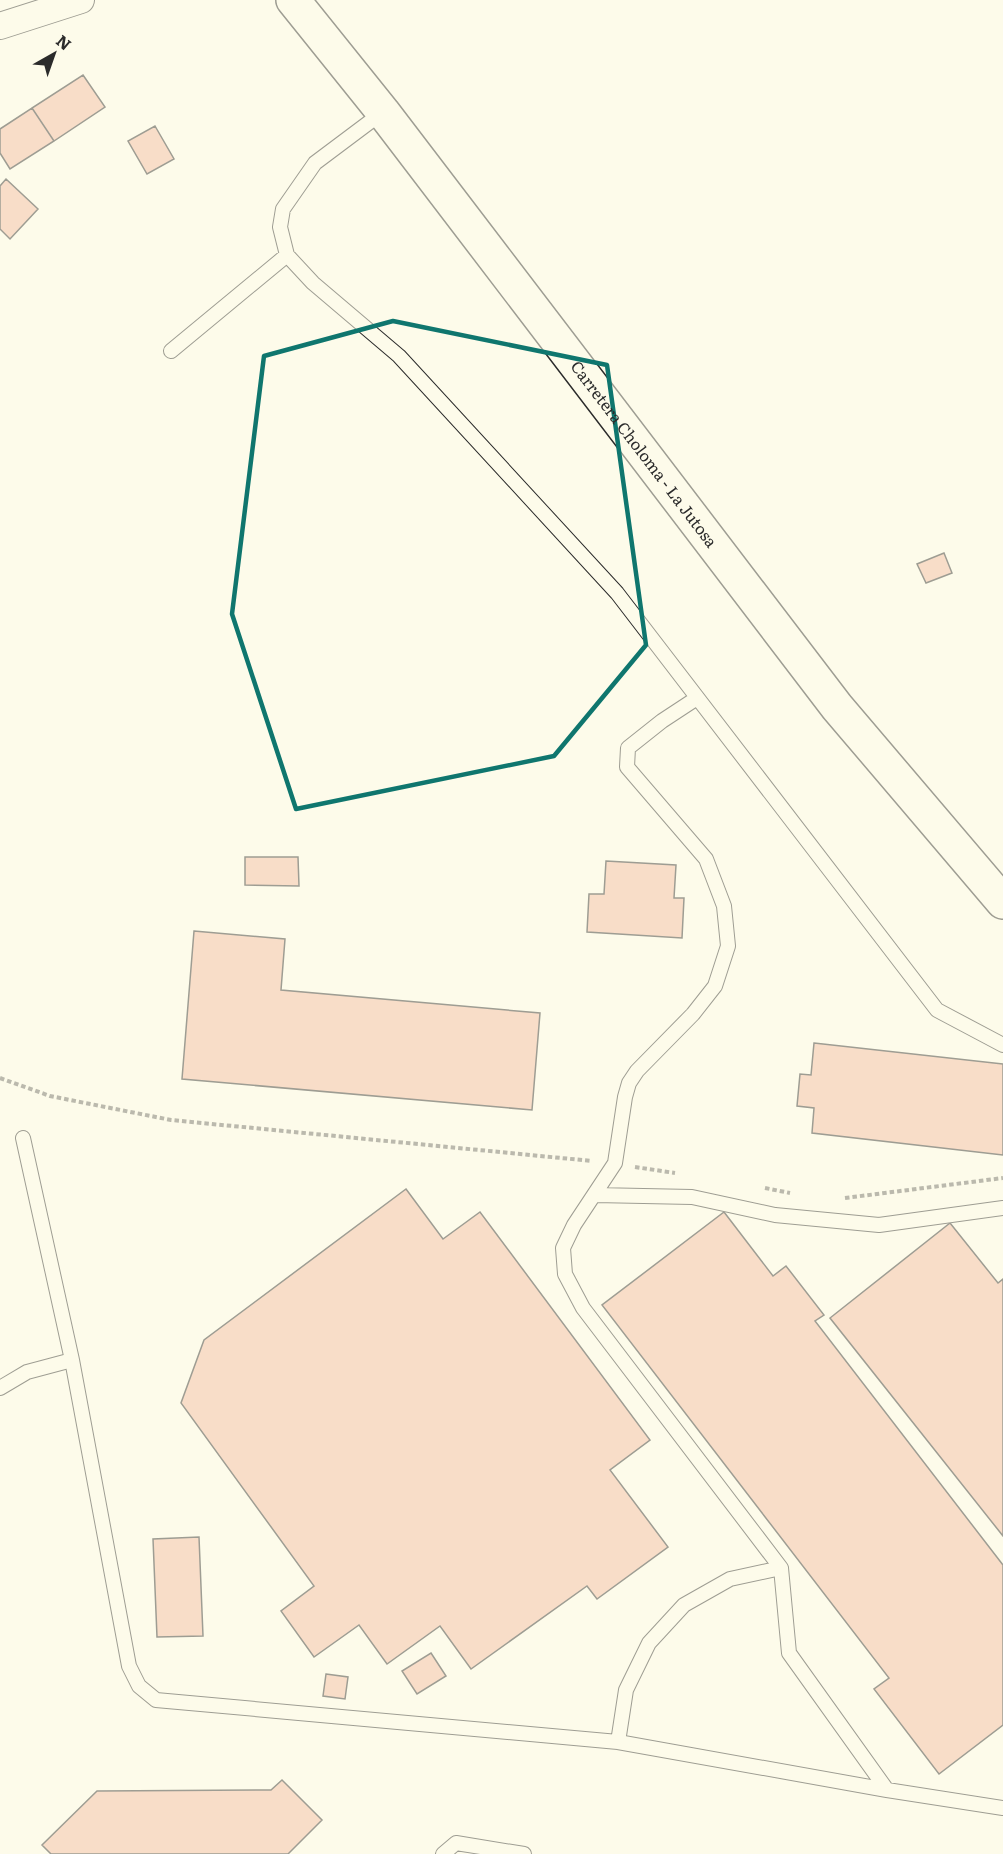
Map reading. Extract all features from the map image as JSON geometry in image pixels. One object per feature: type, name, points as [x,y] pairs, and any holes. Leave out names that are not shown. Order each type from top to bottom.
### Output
[{"type":"street","points":[[0,26],[81,0]]},
{"type":"street","name":"Carretera Choloma - La Jutosa","points":[[294,0],[383,112],[837,707],[1003,902]]},
{"type":"lane","points":[[383,112],[315,163],[283,209],[280,227],[287,255],[313,283],[399,356],[617,593],[937,1010],[1003,1045]]},
{"type":"lane","points":[[171,351],[287,255]]},
{"type":"lane","points":[[697,698],[662,721],[628,748],[627,767],[705,859],[724,906],[728,946],[715,986],[693,1014],[637,1071],[629,1083],[615,1163],[574,1225],[563,1248],[565,1274],[583,1308],[781,1568],[789,1653],[886,1790]]},
{"type":"lane","points":[[23,1138],[72,1360],[129,1666],[139,1686],[156,1700],[618,1742],[886,1790],[1003,1808]]},
{"type":"lane","points":[[595,1195],[692,1197],[775,1215],[879,1225],[1003,1208]]},
{"type":"lane","points":[[0,1388],[27,1372],[72,1360]]},
{"type":"lane","points":[[618,1742],[626,1690],[648,1643],[677,1612],[684,1605],[730,1579],[781,1568]]},
{"type":"lane","points":[[443,1854],[456,1843],[524,1854]]},
{"type":"path","points":[[0,1078],[50,1096],[171,1120],[615,1163],[684,1175]]},
{"type":"path","points":[[844,1198],[1003,1178]]},
{"type":"path","points":[[764,1188],[798,1194]]},
{"type":"highlighted area","points":[[393,321],[607,365],[646,645],[554,756],[296,809],[232,614],[264,356]]},
{"type":"building","points":[[83,75],[105,107],[54,141],[32,108]]},
{"type":"building","points":[[32,108],[54,141],[10,169],[0,153],[0,129]]},
{"type":"building","points":[[155,126],[174,159],[147,174],[128,141]]},
{"type":"building","points":[[6,179],[38,209],[10,239],[0,229],[0,186]]},
{"type":"building","points":[[944,553],[952,573],[926,583],[917,564]]},
{"type":"building","points":[[245,857],[298,857],[299,886],[245,885]]},
{"type":"building","points":[[606,861],[676,865],[674,898],[684,898],[682,938],[587,932],[589,894],[604,894]]},
{"type":"building","points":[[194,931],[285,939],[281,990],[540,1013],[532,1110],[182,1079]]},
{"type":"building","points":[[814,1043],[1003,1064],[1003,1155],[812,1133],[814,1108],[797,1106],[800,1074],[811,1075]]},
{"type":"building","points":[[406,1189],[443,1239],[480,1212],[650,1440],[610,1470],[668,1547],[597,1599],[587,1586],[471,1669],[440,1626],[387,1664],[359,1625],[314,1657],[281,1611],[314,1586],[181,1403],[204,1340]]},
{"type":"building","points":[[724,1212],[773,1276],[786,1266],[824,1315],[815,1321],[1003,1565],[1003,1725],[939,1774],[874,1689],[889,1678],[602,1305]]},
{"type":"building","points":[[950,1223],[998,1283],[1003,1279],[1003,1536],[830,1318]]},
{"type":"building","points":[[199,1537],[203,1636],[157,1637],[153,1539]]},
{"type":"building","points":[[431,1653],[446,1676],[417,1694],[402,1671]]},
{"type":"building","points":[[326,1674],[348,1677],[345,1699],[323,1696]]},
{"type":"building","points":[[282,1780],[322,1820],[288,1854],[51,1854],[42,1845],[97,1791],[271,1790]]}]
